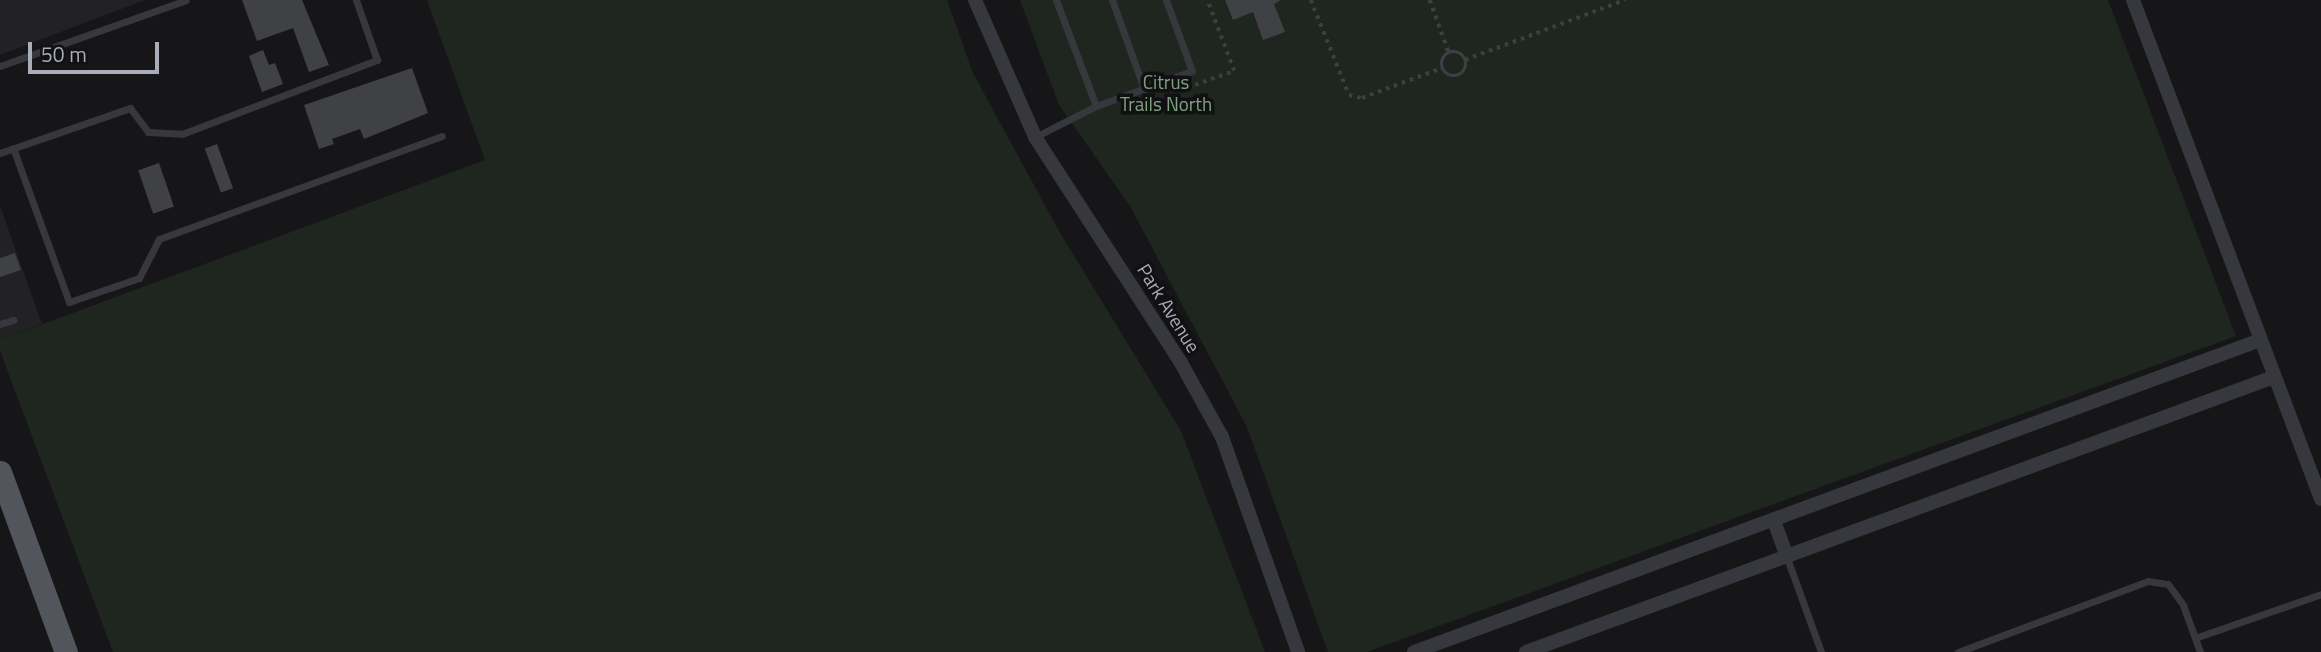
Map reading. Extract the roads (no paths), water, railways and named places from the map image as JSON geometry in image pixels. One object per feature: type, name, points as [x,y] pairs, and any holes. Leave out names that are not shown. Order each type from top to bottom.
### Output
[{"type":"main road","points":[[0,472],[66,652]]},
{"type":"street","name":"Park Avenue","points":[[975,0],[1035,137],[1180,361],[1222,437],[1298,652]]},
{"type":"street","points":[[2133,0],[2321,499]]},
{"type":"street","points":[[1414,652],[2260,340]]},
{"type":"street","points":[[1526,652],[2274,377]]},
{"type":"street","points":[[1774,521],[1787,557]]},
{"type":"lane","points":[[0,66],[186,0]]},
{"type":"lane","points":[[0,153],[130,108],[148,132],[183,134],[377,60],[356,0]]},
{"type":"lane","points":[[1056,0],[1096,106]]},
{"type":"lane","points":[[1111,0],[1144,89]]},
{"type":"lane","points":[[1035,137],[1096,106],[1192,71],[1166,0]]},
{"type":"lane","points":[[13,148],[69,302],[139,278],[159,239],[442,136]]},
{"type":"lane","points":[[0,324],[13,320]]},
{"type":"lane","points":[[1787,557],[1821,652]]},
{"type":"lane","points":[[1958,652],[2148,581],[2168,584],[2183,605],[2200,652]]},
{"type":"lane","points":[[2195,638],[2321,594]]},
{"type":"park label","name":"Citrus Trails North","points":[[1166,93]]}]
